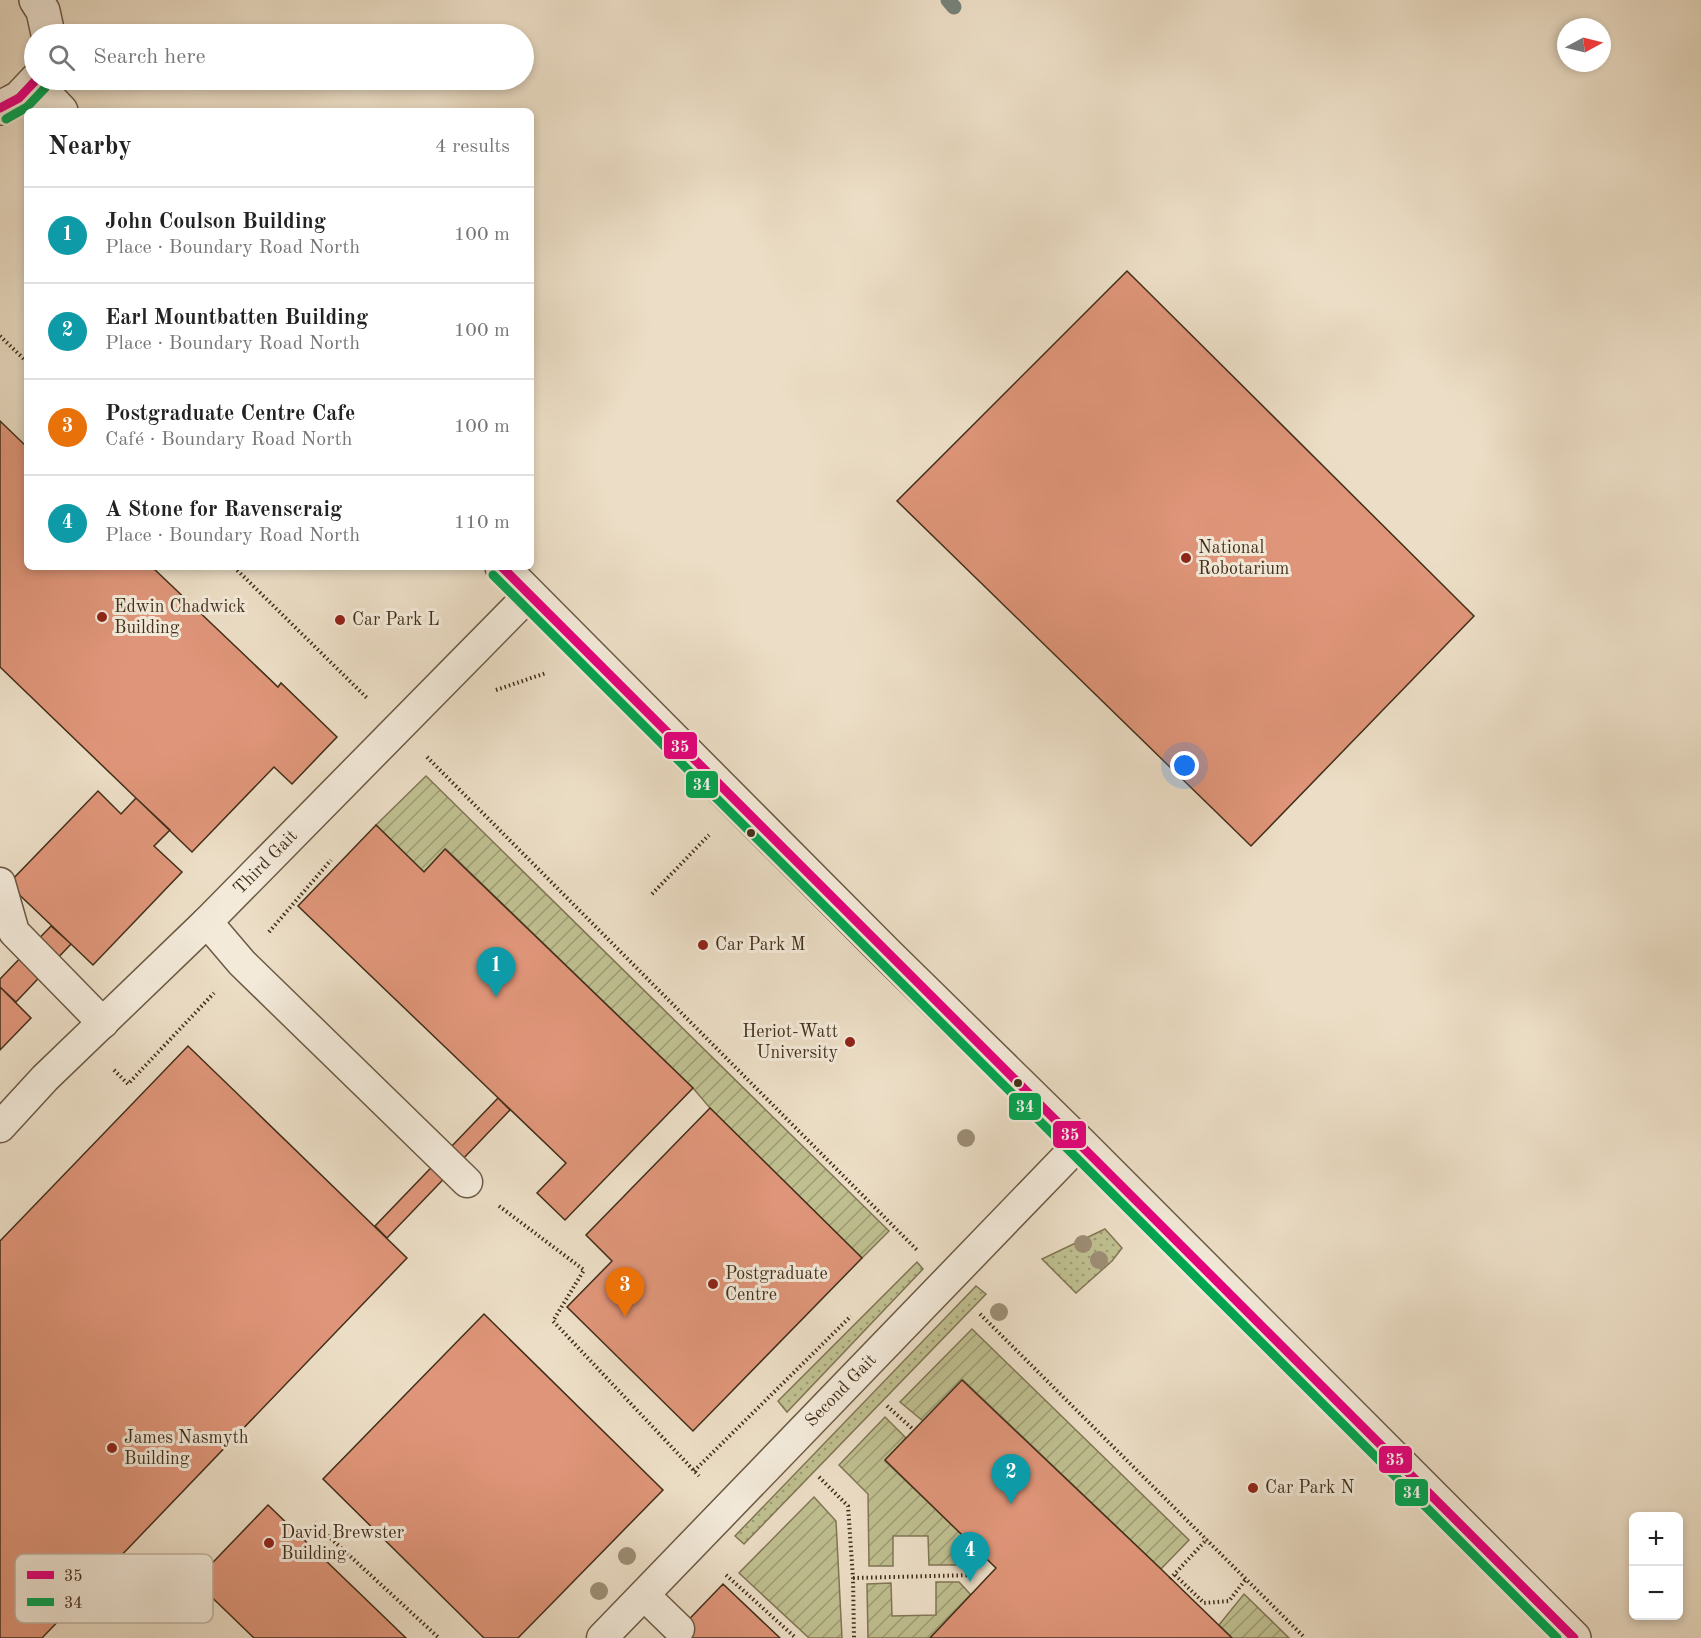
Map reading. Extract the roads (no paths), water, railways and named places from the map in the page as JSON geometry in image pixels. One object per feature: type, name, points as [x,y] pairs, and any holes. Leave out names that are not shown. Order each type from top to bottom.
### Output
[{"type":"street","points":[[36,0],[43,12],[46,24]]},
{"type":"street","points":[[0,108],[19,98],[27,90]]},
{"type":"street","points":[[43,90],[58,108]]},
{"type":"street","points":[[505,570],[1574,1638]]},
{"type":"lane","name":"Third Gait","points":[[0,1127],[45,1078],[207,922],[529,595]]},
{"type":"lane","points":[[0,883],[14,932],[103,1023]]},
{"type":"lane","points":[[207,922],[242,963],[467,1182]]},
{"type":"lane","name":"Second Gait","points":[[602,1638],[1080,1143]]},
{"type":"lane","points":[[644,1595],[679,1629]]},
{"type":"waterway","points":[[948,0],[954,7]]},
{"type":"place","name":"National Robotarium","points":[[1186,558]]},
{"type":"place","name":"Edwin Chadwick Building","points":[[102,617]]},
{"type":"place","name":"Car Park L","points":[[340,620]]},
{"type":"place","name":"Car Park M","points":[[703,945]]},
{"type":"place","name":"John Coulson Building","points":[[496,997]]},
{"type":"place","name":"Heriot-Watt University","points":[[850,1042]]},
{"type":"place","name":"Postgraduate Centre","points":[[713,1284]]},
{"type":"place","name":"Postgraduate Centre Cafe","points":[[625,1317]]},
{"type":"place","name":"James Nasmyth Building","points":[[112,1448]]},
{"type":"place","name":"Car Park N","points":[[1253,1488]]},
{"type":"place","name":"Earl Mountbatten Building","points":[[1011,1504]]},
{"type":"place","name":"David Brewster Building","points":[[269,1543]]},
{"type":"place","name":"A Stone for Ravenscraig","points":[[970,1582]]}]
